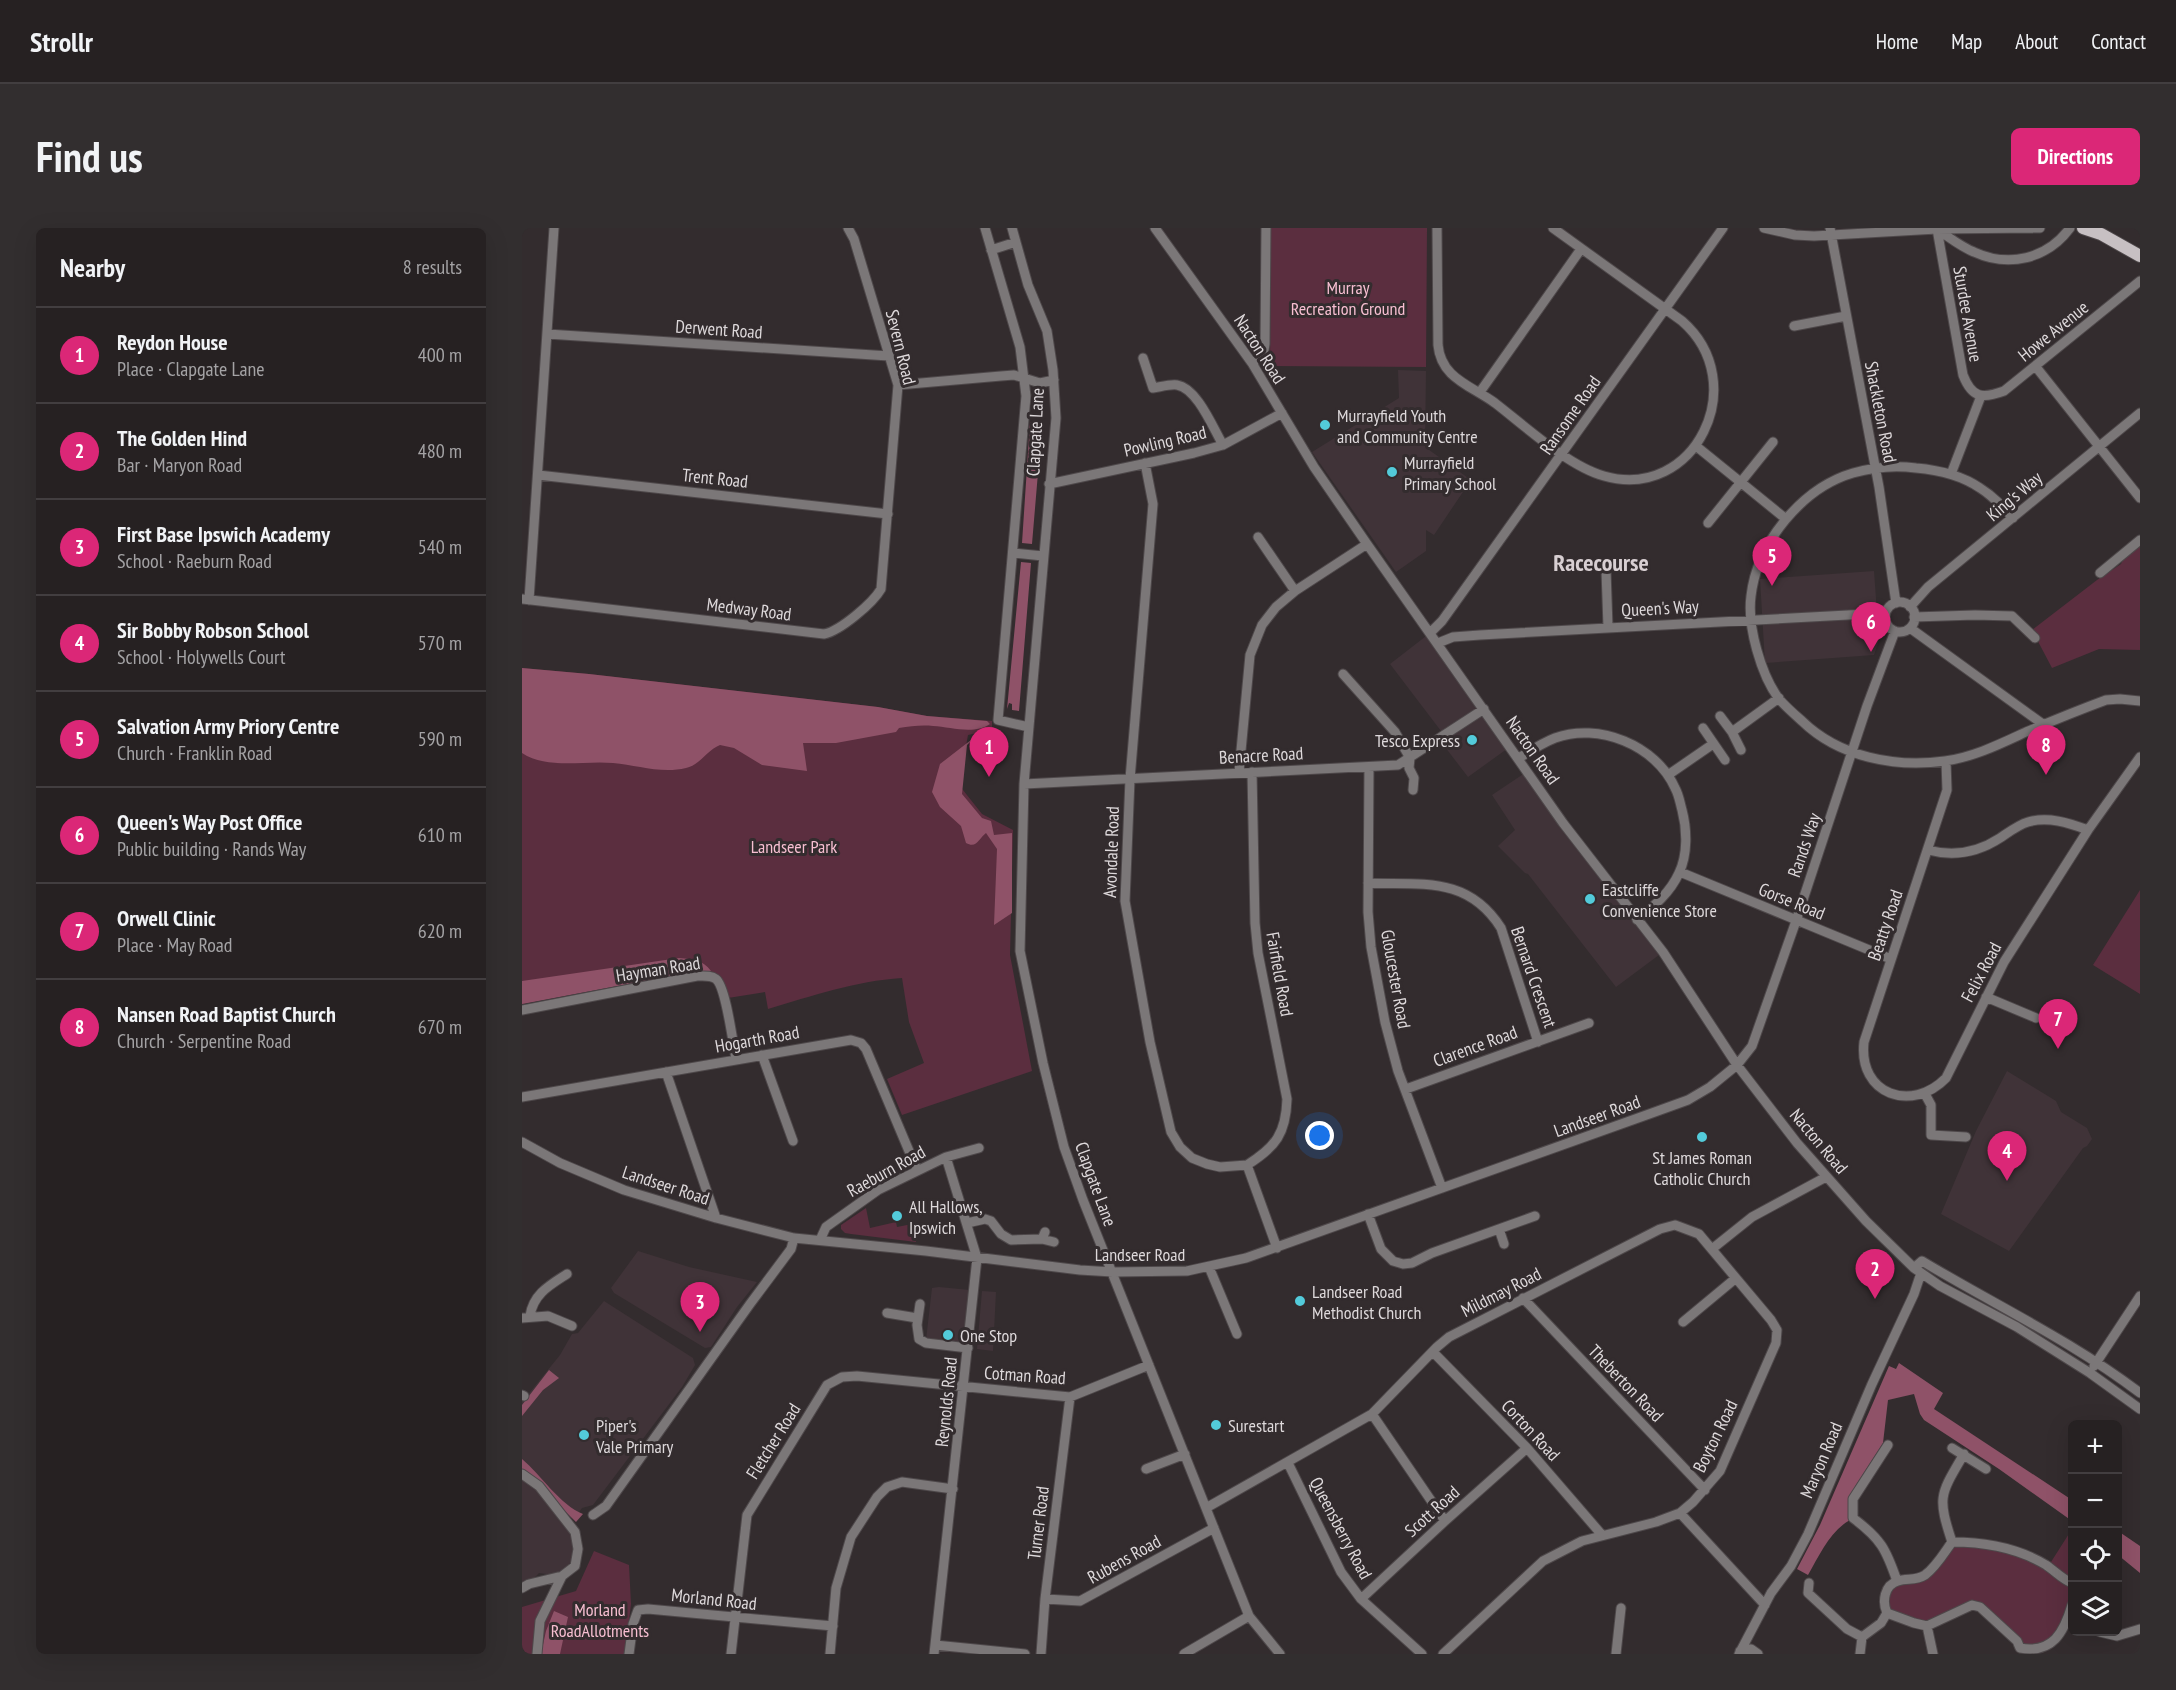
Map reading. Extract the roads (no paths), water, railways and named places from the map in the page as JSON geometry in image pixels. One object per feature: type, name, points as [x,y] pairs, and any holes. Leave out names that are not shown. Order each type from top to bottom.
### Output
[{"type":"main road","points":[[2083,228],[2101,234],[2140,256]]},
{"type":"street","points":[[526,600],[538,475],[554,228]]},
{"type":"street","name":"Severn Road","points":[[848,228],[854,239],[898,385],[888,514]]},
{"type":"street","name":"Clapgate Lane","points":[[985,228],[1020,347],[1026,396],[998,720],[1029,727]]},
{"type":"street","name":"Clapgate Lane","points":[[1012,228],[1028,285],[1047,331],[1054,380],[1056,418],[1024,784],[1020,951],[1043,1063],[1065,1147],[1083,1200],[1249,1617],[1280,1654]]},
{"type":"street","name":"Nacton Road","points":[[1155,228],[1252,363],[1314,467],[1367,544],[1563,823],[1694,997],[1737,1065],[1797,1143],[1866,1221],[1917,1271],[1940,1286],[2017,1327],[2090,1373],[2140,1409]]},
{"type":"street","points":[[1252,363],[1263,356],[1265,344],[1266,228]]},
{"type":"street","points":[[1437,228],[1438,345],[1439,357],[1449,373],[1480,392],[1563,454],[1589,470],[1606,477],[1629,479],[1646,477],[1662,471],[1679,462],[1696,447],[1702,436],[1714,405],[1714,377],[1708,356],[1695,332],[1553,228]]},
{"type":"street","name":"Ransome Road","points":[[1430,633],[1442,621],[1563,454],[1723,228]]},
{"type":"street","points":[[1764,228],[1795,235],[1831,231],[2040,228]]},
{"type":"street","points":[[1937,229],[1972,252],[1999,260],[2015,260],[2043,252],[2062,239],[2070,228]]},
{"type":"street","name":"Sturdee Avenue","points":[[1937,229],[1963,375],[1967,386],[1981,396]]},
{"type":"street","name":"Shackleton Road","points":[[1831,231],[1875,468],[1896,603]]},
{"type":"street","points":[[991,250],[1016,242]]},
{"type":"street","points":[[1480,392],[1581,249]]},
{"type":"street","name":"Howe Avenue","points":[[1981,396],[1990,396],[2004,391],[2140,281]]},
{"type":"street","points":[[1794,326],[1846,316]]},
{"type":"street","name":"Derwent Road","points":[[547,334],[889,356]]},
{"type":"street","points":[[1143,358],[1153,388],[1177,385],[1187,389],[1196,398],[1222,445]]},
{"type":"street","points":[[2036,366],[2140,498]]},
{"type":"street","points":[[898,385],[1014,375],[1040,383],[1054,380]]},
{"type":"street","points":[[1951,474],[1981,396]]},
{"type":"street","name":"Powling Road","points":[[1049,484],[1222,445],[1282,413]]},
{"type":"street","name":"King's Way","points":[[1910,607],[1928,588],[2140,413]]},
{"type":"street","points":[[1708,523],[1773,442]]},
{"type":"street","points":[[1696,447],[1786,519]]},
{"type":"street","name":"Avondale Road","points":[[1145,463],[1153,504],[1130,778],[1125,901],[1150,1042],[1171,1132],[1180,1147],[1192,1158],[1220,1167],[1247,1165]]},
{"type":"street","points":[[2013,518],[1993,497],[1979,487],[1951,474],[1892,466],[1852,473],[1832,482],[1807,499],[1786,519],[1762,558],[1751,595],[1750,621],[1764,669],[1779,698],[1810,730],[1829,742],[1853,752],[1898,763],[1946,761],[1972,756],[2106,700],[2140,701]]},
{"type":"street","name":"Trent Road","points":[[538,475],[888,514]]},
{"type":"street","name":"Medway Road","points":[[526,600],[830,633],[837,630],[876,597],[881,589],[888,514]]},
{"type":"street","points":[[1258,537],[1295,591]]},
{"type":"street","points":[[2100,573],[2140,540]]},
{"type":"street","points":[[1239,772],[1250,655],[1262,625],[1275,607],[1295,591],[1367,544]]},
{"type":"street","points":[[1013,553],[1043,556]]},
{"type":"street","points":[[1606,570],[1608,627]]},
{"type":"street","points":[[1896,603],[1905,603],[1910,607],[1914,617],[1910,628],[1895,631],[1888,626],[1885,613],[1890,605],[1896,603]]},
{"type":"street","name":"Queen's Way","points":[[1438,644],[1453,637],[1885,613]]},
{"type":"street","points":[[1914,617],[2012,616],[2035,638]]},
{"type":"street","points":[[1442,621],[1445,630],[1453,637]]},
{"type":"street","points":[[1910,628],[2044,725]]},
{"type":"street","name":"Rands Way","points":[[1737,1065],[1752,1046],[1867,706],[1895,631]]},
{"type":"street","points":[[1343,674],[1395,732],[1410,758],[1409,768],[1414,778],[1413,790]]},
{"type":"street","points":[[1732,732],[1779,698]]},
{"type":"street","name":"Benacre Road","points":[[1024,784],[1398,765],[1484,709]]},
{"type":"street","points":[[1720,716],[1732,732],[1741,750]]},
{"type":"street","points":[[1703,728],[1725,760]]},
{"type":"street","points":[[1519,758],[1556,738],[1570,734],[1596,734],[1628,743],[1651,757],[1668,775],[1676,788],[1685,825],[1686,844],[1680,872],[1664,897],[1637,920]]},
{"type":"street","points":[[1668,775],[1713,744]]},
{"type":"street","name":"Felix Road","points":[[1925,1094],[1947,1078],[2004,962],[2088,830],[2140,757]]},
{"type":"street","name":"Beatty Road","points":[[1925,1094],[1909,1096],[1887,1092],[1867,1071],[1863,1052],[1864,1042],[1947,790],[1946,761]]},
{"type":"street","name":"Gloucester Road","points":[[1369,767],[1368,883],[1371,947],[1392,1049],[1442,1188]]},
{"type":"street","name":"Fairfield Road","points":[[1247,1165],[1263,1155],[1282,1132],[1287,1099],[1258,953],[1255,923],[1252,772]]},
{"type":"street","points":[[1928,850],[1943,854],[1980,849],[2028,822],[2044,820],[2067,823],[2088,830]]},
{"type":"street","name":"Gorse Road","points":[[1680,872],[1892,959]]},
{"type":"street","name":"Bernard Crescent","points":[[1368,883],[1444,886],[1462,891],[1479,901],[1492,914],[1501,928],[1538,1042]]},
{"type":"street","name":"Hayman Road","points":[[522,1010],[697,976],[711,976],[718,981],[724,995],[736,1059]]},
{"type":"street","points":[[1986,997],[2036,1018]]},
{"type":"street","name":"Clarence Road","points":[[1406,1089],[1589,1023]]},
{"type":"street","name":"Hogarth Road","points":[[522,1097],[851,1040],[861,1043],[866,1049],[917,1170]]},
{"type":"street","points":[[762,1055],[793,1141]]},
{"type":"street","name":"Landseer Road","points":[[522,1142],[560,1163],[624,1190],[716,1218],[794,1238],[1113,1272],[1167,1272],[1209,1267],[1277,1248],[1688,1100],[1710,1087],[1737,1065]]},
{"type":"street","points":[[666,1072],[716,1218]]},
{"type":"street","points":[[1925,1094],[1931,1105],[1931,1135],[1966,1137]]},
{"type":"street","name":"Raeburn Road","points":[[820,1240],[826,1227],[878,1190],[946,1157],[979,1148]]},
{"type":"street","name":"Reynolds Road","points":[[935,1650],[977,1258],[946,1157]]},
{"type":"street","points":[[1247,1165],[1277,1248]]},
{"type":"street","points":[[1713,1249],[1752,1216],[1826,1177]]},
{"type":"street","points":[[1368,1214],[1381,1249],[1393,1261],[1403,1264],[1412,1263],[1432,1253],[1535,1216]]},
{"type":"street","points":[[967,1223],[985,1218],[991,1221],[1001,1234],[1011,1240],[1043,1236],[1054,1242]]},
{"type":"street","name":"Mildmay Road","points":[[1206,1508],[1372,1414],[1449,1337],[1660,1229],[1675,1225],[1699,1234],[1713,1249]]},
{"type":"street","points":[[1499,1229],[1504,1244]]},
{"type":"street","points":[[593,1515],[606,1506],[791,1249],[794,1238]]},
{"type":"street","name":"Boyton Road","points":[[1443,1654],[1543,1561],[1562,1550],[1602,1535],[1680,1514],[1705,1490],[1720,1471],[1776,1343],[1777,1330],[1713,1249]]},
{"type":"street","points":[[1917,1271],[1922,1262],[2047,1330],[2140,1393]]},
{"type":"street","points":[[1209,1267],[1237,1334]]},
{"type":"street","name":"Maryon Road","points":[[1739,1652],[1808,1534],[1872,1384],[1914,1294],[1917,1271]]},
{"type":"street","points":[[567,1274],[539,1294],[526,1317],[548,1316],[572,1326]]},
{"type":"street","points":[[1683,1322],[1736,1278]]},
{"type":"street","points":[[2090,1373],[2140,1296]]},
{"type":"street","name":"Theberton Road","points":[[1523,1299],[1705,1490]]},
{"type":"street","points":[[920,1304],[917,1318],[919,1339],[926,1343],[968,1348]]},
{"type":"street","points":[[887,1313],[917,1318]]},
{"type":"street","name":"Corton Road","points":[[1433,1352],[1527,1448],[1602,1535]]},
{"type":"street","name":"Cotman Road","points":[[964,1387],[1070,1396],[1149,1365]]},
{"type":"street","name":"Fletcher Road","points":[[731,1654],[747,1515],[827,1385],[842,1377],[857,1376],[964,1387]]},
{"type":"street","name":"Turner Road","points":[[1041,1654],[1045,1599],[1070,1396]]},
{"type":"street","points":[[1372,1414],[1444,1521]]},
{"type":"street","points":[[1888,1445],[1853,1499],[1853,1518],[1880,1542],[1891,1560],[1897,1581]]},
{"type":"street","name":"Scott Road","points":[[1361,1599],[1444,1521],[1527,1448]]},
{"type":"street","points":[[1952,1448],[1986,1469]]},
{"type":"street","points":[[1146,1469],[1185,1454]]},
{"type":"street","points":[[1952,1542],[1942,1508],[1944,1488],[1964,1454]]},
{"type":"street","name":"Queensberry Road","points":[[1288,1463],[1341,1572],[1361,1599],[1422,1654]]},
{"type":"street","points":[[522,1474],[539,1486],[575,1532],[578,1549],[575,1566],[562,1576],[529,1584],[522,1588]]},
{"type":"street","points":[[830,1654],[836,1588],[851,1537],[877,1497],[887,1487],[902,1482],[953,1489]]},
{"type":"street","points":[[1680,1514],[1765,1605]]},
{"type":"street","name":"Rubens Road","points":[[1045,1599],[1080,1601],[1214,1528]]},
{"type":"street","points":[[1860,1654],[1862,1637],[1881,1623],[1887,1613],[1884,1601],[1886,1592],[1897,1581],[1915,1580],[1925,1575],[1952,1542]]},
{"type":"street","points":[[1952,1542],[2017,1550],[2071,1582]]},
{"type":"street","points":[[537,1654],[540,1621],[562,1576]]},
{"type":"street","points":[[1809,1582],[1808,1593],[1847,1629],[1862,1637]]},
{"type":"street","points":[[1887,1613],[1927,1626],[1972,1605],[1980,1607],[2017,1641],[2017,1651],[2050,1650],[2068,1621]]},
{"type":"street","points":[[1616,1654],[1622,1608]]},
{"type":"street","name":"Morland Road","points":[[629,1654],[633,1624],[638,1610],[648,1609],[833,1626]]},
{"type":"street","points":[[1184,1654],[1249,1617]]},
{"type":"street","points":[[1927,1626],[1933,1654]]},
{"type":"street","points":[[2122,1634],[2140,1629]]},
{"type":"street","points":[[935,1650],[1025,1654]]},
{"type":"street","points":[[1739,1652],[1751,1650],[1758,1654]]},
{"type":"place","name":"Murrayfield Youth and Community Centre","points":[[1325,425]]},
{"type":"place","name":"Murrayfield Primary School","points":[[1392,472]]},
{"type":"place","name":"Salvation Army Priory Centre","points":[[1772,586]]},
{"type":"place","name":"Queen's Way Post Office","points":[[1871,652]]},
{"type":"place","name":"Tesco Express","points":[[1472,740]]},
{"type":"place","name":"Nansen Road Baptist Church","points":[[2046,775]]},
{"type":"place","name":"Reydon House","points":[[989,777]]},
{"type":"place","name":"Eastcliffe Convenience Store","points":[[1590,899]]},
{"type":"place","name":"Orwell Clinic","points":[[2058,1049]]},
{"type":"place","name":"St James Roman Catholic Church","points":[[1702,1137]]},
{"type":"place","name":"Sir Bobby Robson School","points":[[2007,1181]]},
{"type":"place","name":"All Hallows, Ipswich","points":[[897,1216]]},
{"type":"place","name":"The Golden Hind","points":[[1875,1299]]},
{"type":"place","name":"Landseer Road Methodist Church","points":[[1300,1301]]},
{"type":"place","name":"First Base Ipswich Academy","points":[[700,1332]]},
{"type":"place","name":"One Stop","points":[[948,1335]]},
{"type":"place","name":"Surestart","points":[[1216,1425]]},
{"type":"place","name":"Piper's Vale Primary","points":[[584,1435]]},
{"type":"district","name":"Racecourse","points":[[1601,562]]},
{"type":"park label","name":"Murray Recreation Ground","points":[[1348,297]]},
{"type":"park label","name":"Landseer Park","points":[[794,846]]},
{"type":"park label","name":"Morland RoadAllotments","points":[[600,1619]]}]
